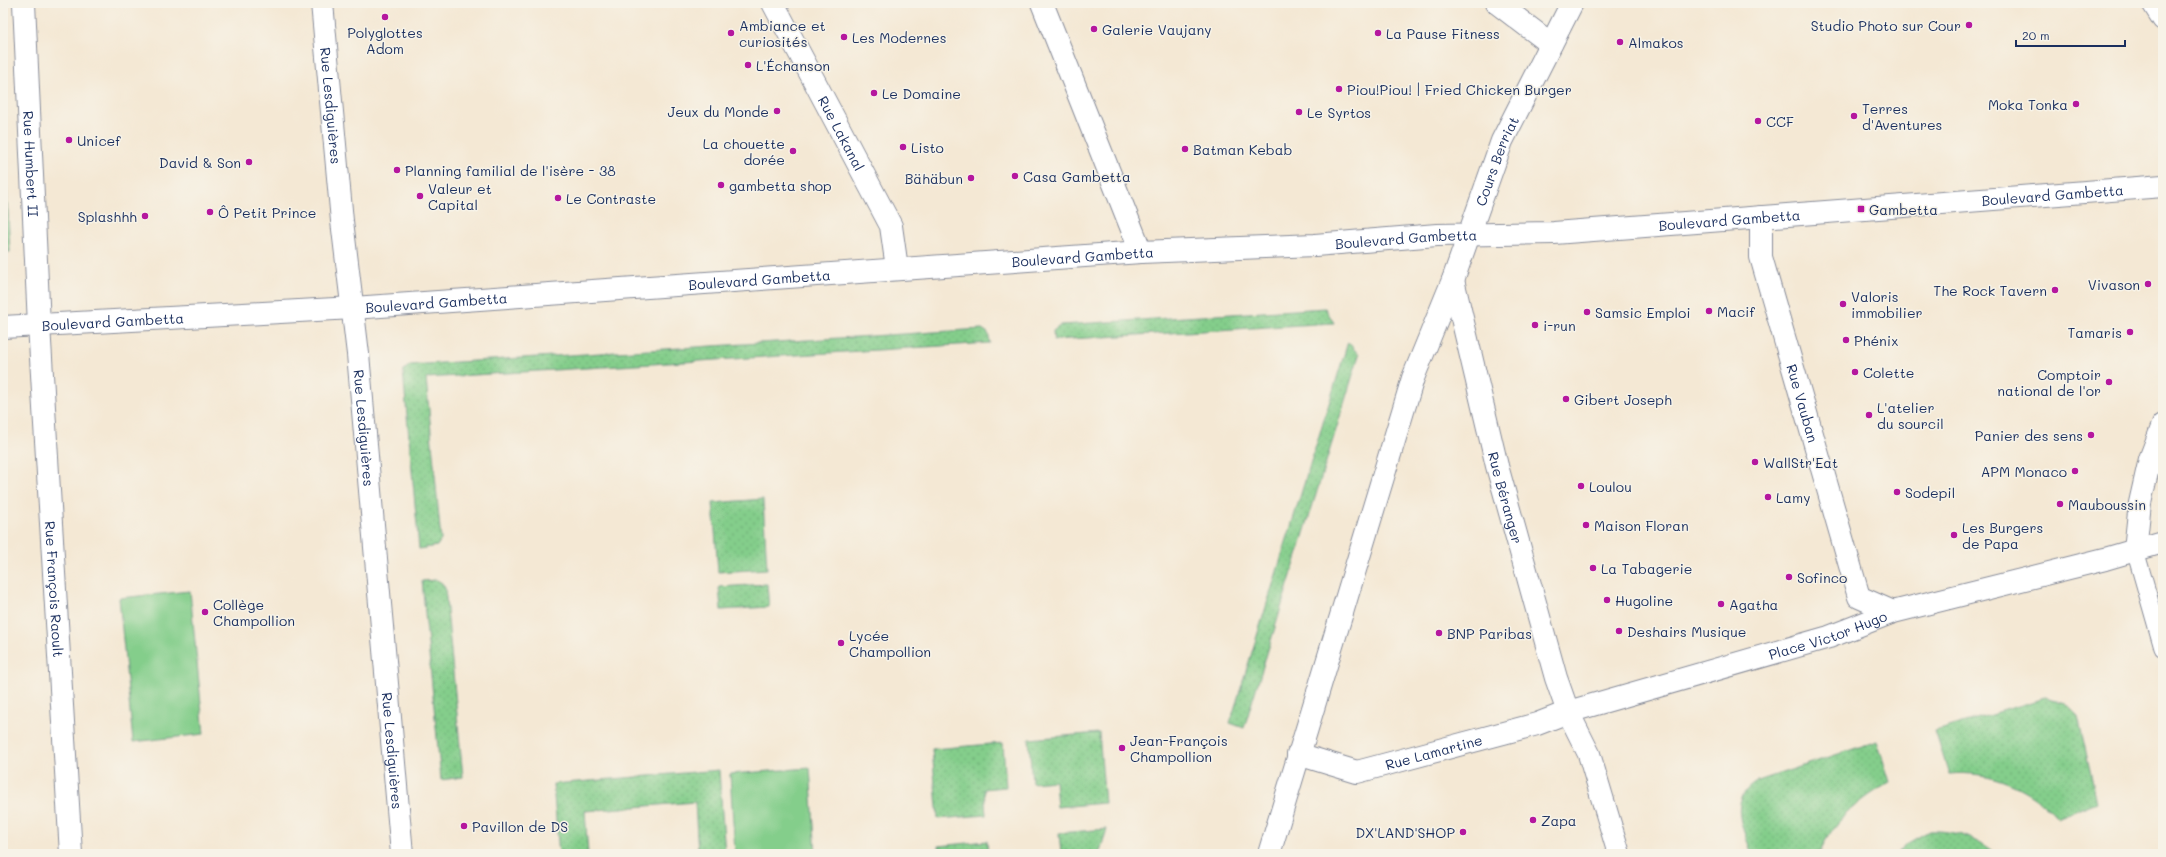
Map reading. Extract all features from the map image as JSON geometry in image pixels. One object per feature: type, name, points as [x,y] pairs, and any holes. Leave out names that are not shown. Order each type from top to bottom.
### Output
[{"type":"street","name":"Rue Humbert II","points":[[24,3],[39,325]]},
{"type":"street","name":"Rue Lesdiguières","points":[[322,3],[342,221],[353,308],[402,854]]},
{"type":"street","name":"Rue Lakanal","points":[[773,3],[891,226],[897,268]]},
{"type":"street","points":[[1042,3],[1141,252]]},
{"type":"street","points":[[1497,3],[1551,44]]},
{"type":"street","name":"Cours Berriat","points":[[1269,854],[1413,378],[1453,280],[1502,141],[1572,3]]},
{"type":"street","points":[[2153,3],[2163,19]]},
{"type":"street","name":"Boulevard Gambetta","points":[[3,327],[353,308],[897,268],[1141,252],[1315,245],[1437,235],[1554,233],[2163,186]]},
{"type":"street","name":"Rue Vauban","points":[[1761,217],[1761,257],[1859,597],[1893,612]]},
{"type":"street","name":"Rue Béranger","points":[[1453,280],[1497,466],[1556,678],[1568,712]]},
{"type":"street","name":"Rue François Raoult","points":[[39,325],[71,854]]},
{"type":"street","points":[[2135,550],[2140,503],[2150,459],[2163,425]]},
{"type":"street","name":"Place Victor Hugo","points":[[1568,712],[1829,638],[1893,612],[2163,542]]},
{"type":"street","points":[[1568,712],[1589,754],[1619,854]]},
{"type":"street","name":"Rue Lamartine","points":[[1298,754],[1358,772],[1537,724],[1568,712]]},
{"type":"lane","points":[[2135,550],[2163,648]]},
{"type":"green space","points":[[3,122],[10,252],[3,252]]},
{"type":"green space","points":[[1325,308],[1334,323],[1054,340],[1053,331],[1061,325]]},
{"type":"green space","points":[[982,329],[988,333],[990,343],[426,378],[441,540],[437,546],[419,549],[403,371],[410,365]]},
{"type":"green space","points":[[1348,342],[1359,355],[1244,728],[1230,723]]},
{"type":"green space","points":[[763,499],[767,569],[718,572],[713,503]]},
{"type":"green space","points":[[437,580],[442,583],[445,588],[463,777],[441,780],[422,581]]},
{"type":"green space","points":[[767,584],[769,607],[721,610],[719,587]]},
{"type":"green space","points":[[190,591],[204,734],[133,742],[119,598]]},
{"type":"green space","points":[[2045,698],[2065,703],[2078,716],[2097,802],[2057,818],[2035,797],[2008,783],[1979,775],[1964,773],[1949,774],[1935,731]]},
{"type":"green space","points":[[1099,733],[1105,803],[1057,807],[1055,781],[1032,783],[1029,739]]},
{"type":"green space","points":[[1877,741],[1890,782],[1858,803],[1839,821],[1819,854],[1752,854],[1740,814],[1742,796],[1748,788],[1758,781]]},
{"type":"green space","points":[[1003,743],[1006,787],[984,789],[986,815],[938,819],[932,749]]},
{"type":"green space","points":[[810,768],[816,854],[735,854],[730,774]]},
{"type":"green space","points":[[719,770],[725,854],[698,854],[695,802],[585,811],[588,854],[559,854],[553,784]]},
{"type":"green space","points":[[1107,829],[1099,854],[1061,854],[1059,833]]},
{"type":"green space","points":[[1929,831],[1948,832],[1965,836],[1989,848],[1996,854],[1896,854],[1908,843]]},
{"type":"green space","points":[[987,841],[988,854],[940,854],[939,846]]},
{"type":"place","name":"Polyglottes Adom","points":[[385,17]]},
{"type":"place","name":"Studio Photo sur Cour","points":[[1969,25]]},
{"type":"place","name":"Galerie Vaujany","points":[[1094,29]]},
{"type":"place","name":"Ambiance et curiosités","points":[[731,33]]},
{"type":"place","name":"La Pause Fitness","points":[[1378,33]]},
{"type":"place","name":"Les Modernes","points":[[844,37]]},
{"type":"place","name":"Almakos","points":[[1620,42]]},
{"type":"place","name":"L'Échanson","points":[[748,65]]},
{"type":"place","name":"Piou!Piou! | Fried Chicken Burger","points":[[1339,89]]},
{"type":"place","name":"Le Domaine","points":[[874,93]]},
{"type":"place","name":"Moka Tonka","points":[[2076,104]]},
{"type":"place","name":"Jeux du Monde","points":[[777,111]]},
{"type":"place","name":"Le Syrtos","points":[[1299,112]]},
{"type":"place","name":"Terres d'Aventures","points":[[1854,116]]},
{"type":"place","name":"CCF","points":[[1758,121]]},
{"type":"place","name":"Unicef","points":[[69,140]]},
{"type":"place","name":"Listo","points":[[903,147]]},
{"type":"place","name":"Batman Kebab","points":[[1185,149]]},
{"type":"place","name":"La chouette dorée","points":[[793,151]]},
{"type":"place","name":"David & Son","points":[[249,162]]},
{"type":"place","name":"Planning familial de l'isère - 38","points":[[397,170]]},
{"type":"place","name":"Casa Gambetta","points":[[1015,176]]},
{"type":"place","name":"Bähäbun","points":[[971,178]]},
{"type":"place","name":"gambetta shop","points":[[721,185]]},
{"type":"place","name":"Valeur et Capital","points":[[420,196]]},
{"type":"place","name":"Le Contraste","points":[[558,198]]},
{"type":"place","name":"Gambetta","points":[[1861,209]]},
{"type":"place","name":"Ô Petit Prince","points":[[210,212]]},
{"type":"place","name":"Splashhh","points":[[145,216]]},
{"type":"place","name":"Vivason","points":[[2148,284]]},
{"type":"place","name":"The Rock Tavern","points":[[2055,290]]},
{"type":"place","name":"Valoris immobilier","points":[[1843,304]]},
{"type":"place","name":"Macif","points":[[1709,311]]},
{"type":"place","name":"Samsic Emploi","points":[[1587,312]]},
{"type":"place","name":"i-run","points":[[1535,325]]},
{"type":"place","name":"Tamaris","points":[[2130,332]]},
{"type":"place","name":"Phénix","points":[[1846,340]]},
{"type":"place","name":"Colette","points":[[1855,372]]},
{"type":"place","name":"Comptoir national de l'or","points":[[2109,382]]},
{"type":"place","name":"Gibert Joseph","points":[[1566,399]]},
{"type":"place","name":"L'atelier du sourcil","points":[[1869,415]]},
{"type":"place","name":"Panier des sens","points":[[2091,435]]},
{"type":"place","name":"WallStr'Eat","points":[[1755,462]]},
{"type":"place","name":"APM Monaco","points":[[2075,471]]},
{"type":"place","name":"Loulou","points":[[1581,486]]},
{"type":"place","name":"Sodepil","points":[[1897,492]]},
{"type":"place","name":"Lamy","points":[[1768,497]]},
{"type":"place","name":"Mauboussin","points":[[2060,504]]},
{"type":"place","name":"Maison Floran","points":[[1586,525]]},
{"type":"place","name":"Les Burgers de Papa","points":[[1954,535]]},
{"type":"place","name":"La Tabagerie","points":[[1593,568]]},
{"type":"place","name":"Sofinco","points":[[1789,577]]},
{"type":"place","name":"Hugoline","points":[[1607,600]]},
{"type":"place","name":"Agatha","points":[[1721,604]]},
{"type":"place","name":"Collège Champollion","points":[[205,612]]},
{"type":"place","name":"Deshairs Musique","points":[[1619,631]]},
{"type":"place","name":"BNP Paribas","points":[[1439,633]]},
{"type":"place","name":"Lycée Champollion","points":[[841,643]]},
{"type":"place","name":"Jean-François Champollion","points":[[1122,748]]},
{"type":"place","name":"Zapa","points":[[1533,820]]},
{"type":"place","name":"Pavillon de DS","points":[[464,826]]},
{"type":"place","name":"DX'LAND'SHOP","points":[[1463,832]]}]
